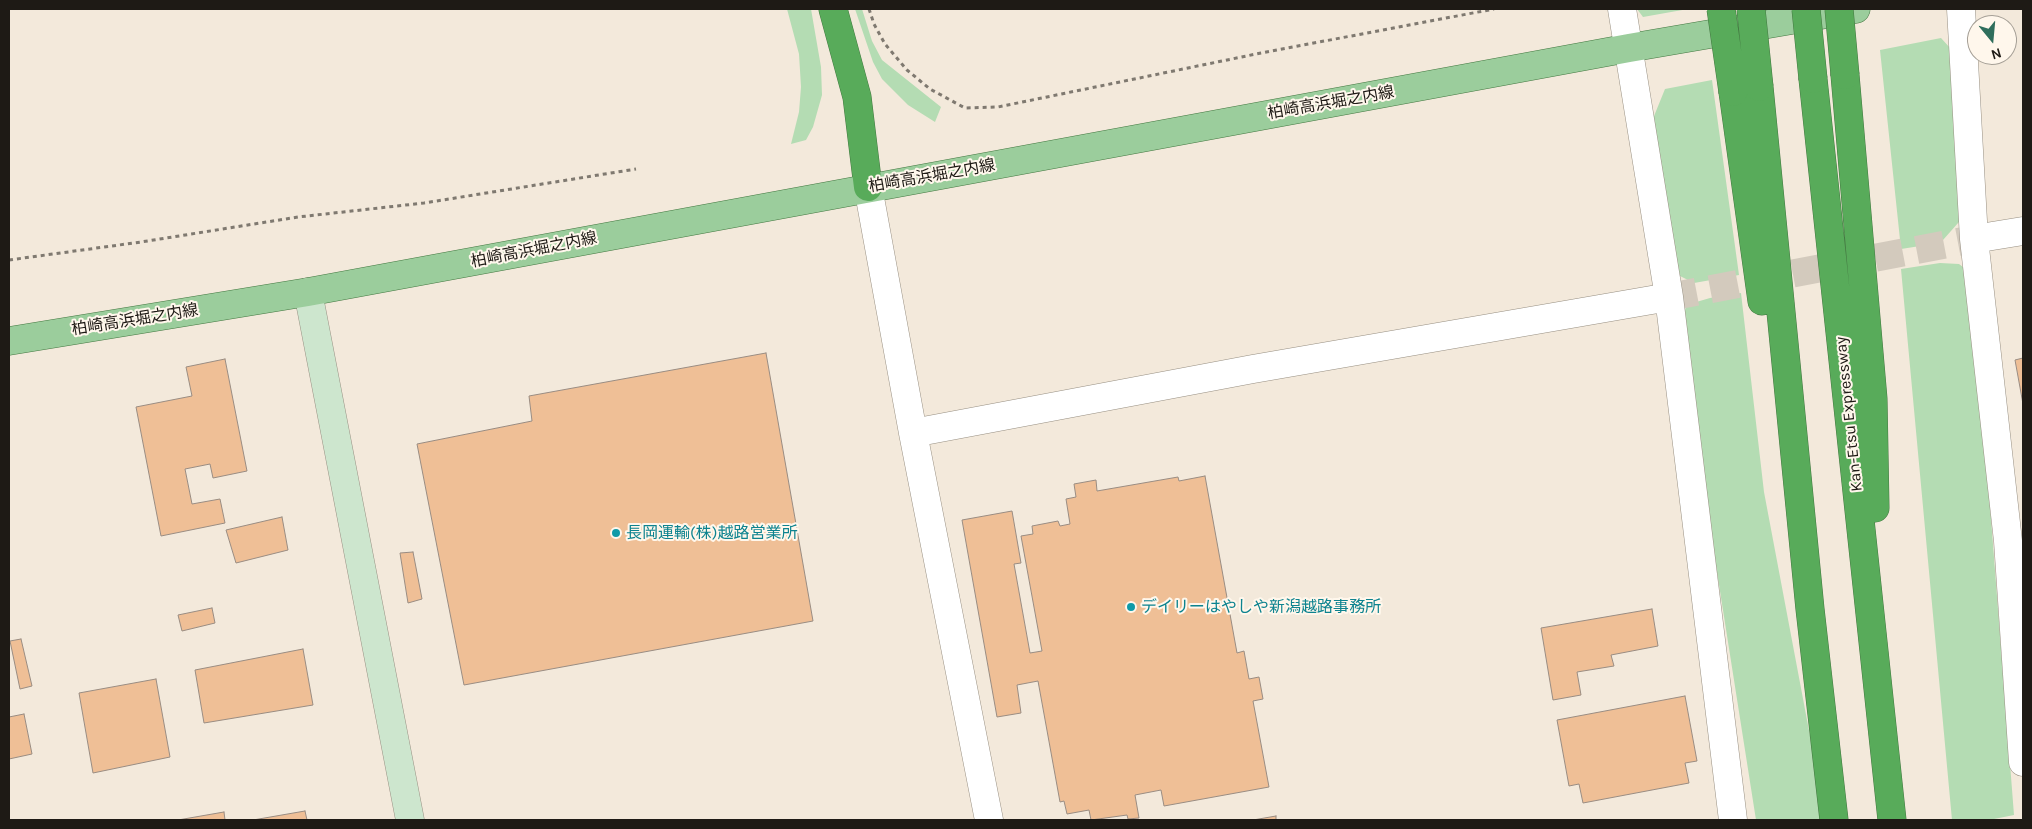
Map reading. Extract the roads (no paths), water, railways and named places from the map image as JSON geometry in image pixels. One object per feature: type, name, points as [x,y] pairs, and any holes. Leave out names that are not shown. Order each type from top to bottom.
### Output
[{"type":"highway","points":[[834,9],[857,97],[868,187]]},
{"type":"highway","points":[[1721,9],[1746,89],[1834,820]]},
{"type":"highway","points":[[1746,89],[1751,9]]},
{"type":"highway","name":"Kan-Etsu Expressway","points":[[1806,9],[1892,820]]},
{"type":"highway","points":[[1840,9],[1874,398],[1878,689]]},
{"type":"main road","name":"柏崎高浜堀之内線","points":[[9,341],[308,292],[868,187],[1629,48],[1856,9]]},
{"type":"street","points":[[1622,9],[1669,297],[1733,820]]},
{"type":"street","points":[[1961,9],[1974,239],[2008,541],[2023,762]]},
{"type":"street","points":[[868,187],[913,434],[989,820]]},
{"type":"street","points":[[1974,239],[2023,231]]},
{"type":"street","points":[[308,292],[410,820]]},
{"type":"street","points":[[913,434],[1253,369],[1669,297]]},
{"type":"tunnel","points":[[1669,297],[1974,239]]},
{"type":"place","name":"長岡運輸(株)越路営業所","points":[[616,533]]},
{"type":"place","name":"デイリーはやしや新潟越路事務所","points":[[1131,607]]}]
